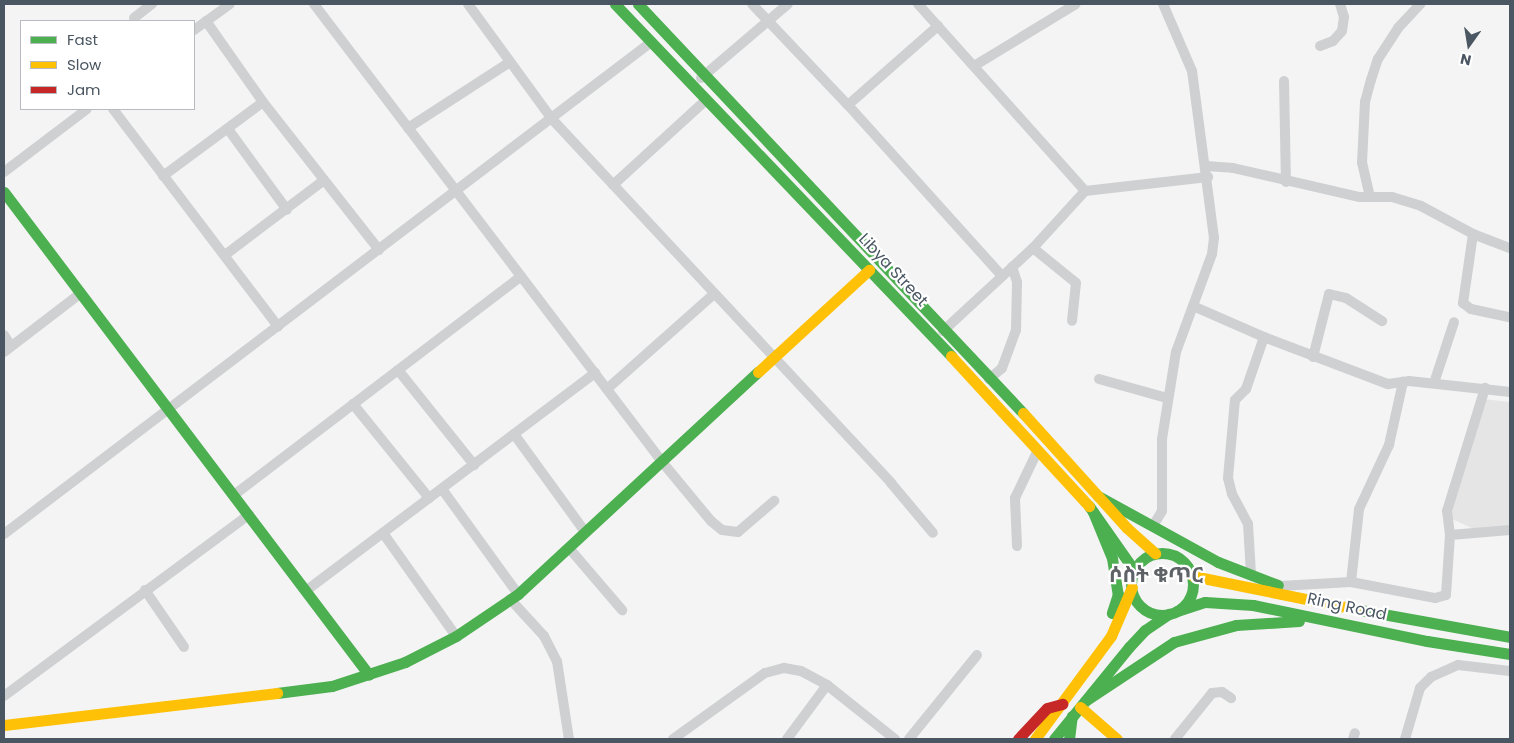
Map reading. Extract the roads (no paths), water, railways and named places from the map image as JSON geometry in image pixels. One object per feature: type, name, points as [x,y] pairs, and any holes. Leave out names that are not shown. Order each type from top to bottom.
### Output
[{"type":"main road","name":"Libya Street","points":[[615,4],[650,43],[935,338],[1038,450],[1093,512],[1134,570]]},
{"type":"main road","name":"Libya Street","points":[[638,4],[946,328],[989,379],[1098,496],[1155,553]]},
{"type":"main road","points":[[4,192],[170,408],[370,675]]},
{"type":"main road","points":[[4,725],[332,686],[370,675],[456,636],[514,597],[663,463],[772,356],[869,270]]},
{"type":"main road","points":[[1098,496],[1218,562],[1309,599]]},
{"type":"main road","points":[[1092,663],[1118,594],[1112,558],[1093,512]]},
{"type":"main road","points":[[1034,739],[1092,663],[1123,614],[1132,587],[1134,570],[1140,562],[1155,553],[1174,555],[1183,560],[1193,576],[1189,600],[1173,612],[1144,609],[1132,587]]},
{"type":"main road","name":"Ring Road","points":[[1193,576],[1437,626],[1510,637]]},
{"type":"main road","name":"Ring Road","points":[[1054,739],[1130,647],[1173,612],[1205,602],[1225,602],[1325,619],[1510,654]]},
{"type":"main road","points":[[1069,739],[1079,708],[1154,653],[1208,630],[1236,624],[1325,619]]},
{"type":"main road","points":[[1018,739],[1047,708],[1062,704]]},
{"type":"main road","points":[[1079,708],[1117,739]]},
{"type":"street","points":[[134,18],[152,4]]},
{"type":"street","points":[[195,29],[230,4]]},
{"type":"street","points":[[314,4],[663,463],[711,521],[730,533],[738,532],[774,501]]},
{"type":"street","points":[[468,4],[551,118],[933,533]]},
{"type":"street","points":[[752,4],[848,105],[1002,276]]},
{"type":"street","points":[[693,86],[788,4]]},
{"type":"street","points":[[918,4],[1085,191]]},
{"type":"street","points":[[974,66],[1076,4]]},
{"type":"street","points":[[1153,526],[1162,511],[1162,439],[1167,398],[1176,352],[1193,306],[1214,238],[1208,177],[1192,71],[1164,4]]},
{"type":"street","points":[[1320,46],[1333,41],[1342,31],[1344,17],[1340,4]]},
{"type":"street","points":[[1370,197],[1362,163],[1365,102],[1378,59],[1398,28],[1420,4]]},
{"type":"street","points":[[206,21],[263,102],[379,250]]},
{"type":"street","points":[[848,105],[938,26]]},
{"type":"street","points":[[4,534],[650,43]]},
{"type":"street","points":[[408,128],[510,62]]},
{"type":"street","points":[[1284,81],[1286,182]]},
{"type":"street","points":[[613,185],[706,100]]},
{"type":"street","points":[[162,176],[263,102]]},
{"type":"street","points":[[4,172],[86,110]]},
{"type":"street","points":[[114,110],[162,176],[225,255],[278,326]]},
{"type":"street","points":[[228,129],[287,210]]},
{"type":"street","points":[[1206,166],[1233,168],[1286,182],[1370,197],[1392,197],[1421,206],[1473,234],[1510,248]]},
{"type":"street","points":[[935,338],[1033,248],[1085,191],[1208,177]]},
{"type":"street","points":[[225,255],[287,210],[324,180]]},
{"type":"street","points":[[1473,234],[1463,303],[1471,309],[1510,317]]},
{"type":"street","points":[[1033,248],[1076,283],[1072,321]]},
{"type":"street","points":[[989,379],[1002,368],[1016,330],[1017,282],[1012,267]]},
{"type":"street","points":[[234,495],[521,276]]},
{"type":"street","points":[[4,334],[8,349],[81,293]]},
{"type":"street","points":[[607,389],[714,294]]},
{"type":"street","points":[[1313,357],[1329,294],[1346,298],[1382,321]]},
{"type":"street","points":[[1193,306],[1313,357],[1388,384],[1403,382],[1434,383],[1510,392]]},
{"type":"street","points":[[1434,383],[1454,322]]},
{"type":"street","points":[[1251,574],[1248,524],[1232,494],[1228,478],[1235,400],[1246,389],[1264,337]]},
{"type":"street","points":[[398,370],[474,465]]},
{"type":"street","points":[[307,590],[595,373]]},
{"type":"street","points":[[1098,379],[1167,398]]},
{"type":"street","points":[[1351,582],[1360,508],[1389,445],[1403,382]]},
{"type":"street","points":[[1280,586],[1351,582],[1442,598],[1447,588],[1450,535],[1446,511],[1451,490],[1486,388]]},
{"type":"street","points":[[353,404],[429,498]]},
{"type":"street","points":[[514,434],[586,533]]},
{"type":"street","points":[[1017,546],[1015,498],[1038,450]]},
{"type":"street","points":[[442,489],[514,597],[544,636],[557,661],[569,739]]},
{"type":"street","points":[[4,696],[249,515]]},
{"type":"street","points":[[1450,535],[1510,530]]},
{"type":"street","points":[[383,533],[456,636]]},
{"type":"street","points":[[569,548],[622,610]]},
{"type":"street","points":[[145,590],[184,647]]},
{"type":"street","points":[[909,739],[977,655]]},
{"type":"street","points":[[1404,739],[1420,688],[1431,677],[1458,666],[1510,671]]},
{"type":"street","points":[[673,739],[765,673],[784,668],[801,671],[827,685],[895,739]]},
{"type":"street","points":[[787,739],[827,685]]},
{"type":"street","points":[[1175,739],[1212,693],[1222,692],[1231,698]]},
{"type":"district","name":"ሶስት ቁጥር","points":[[1156,575]]}]
